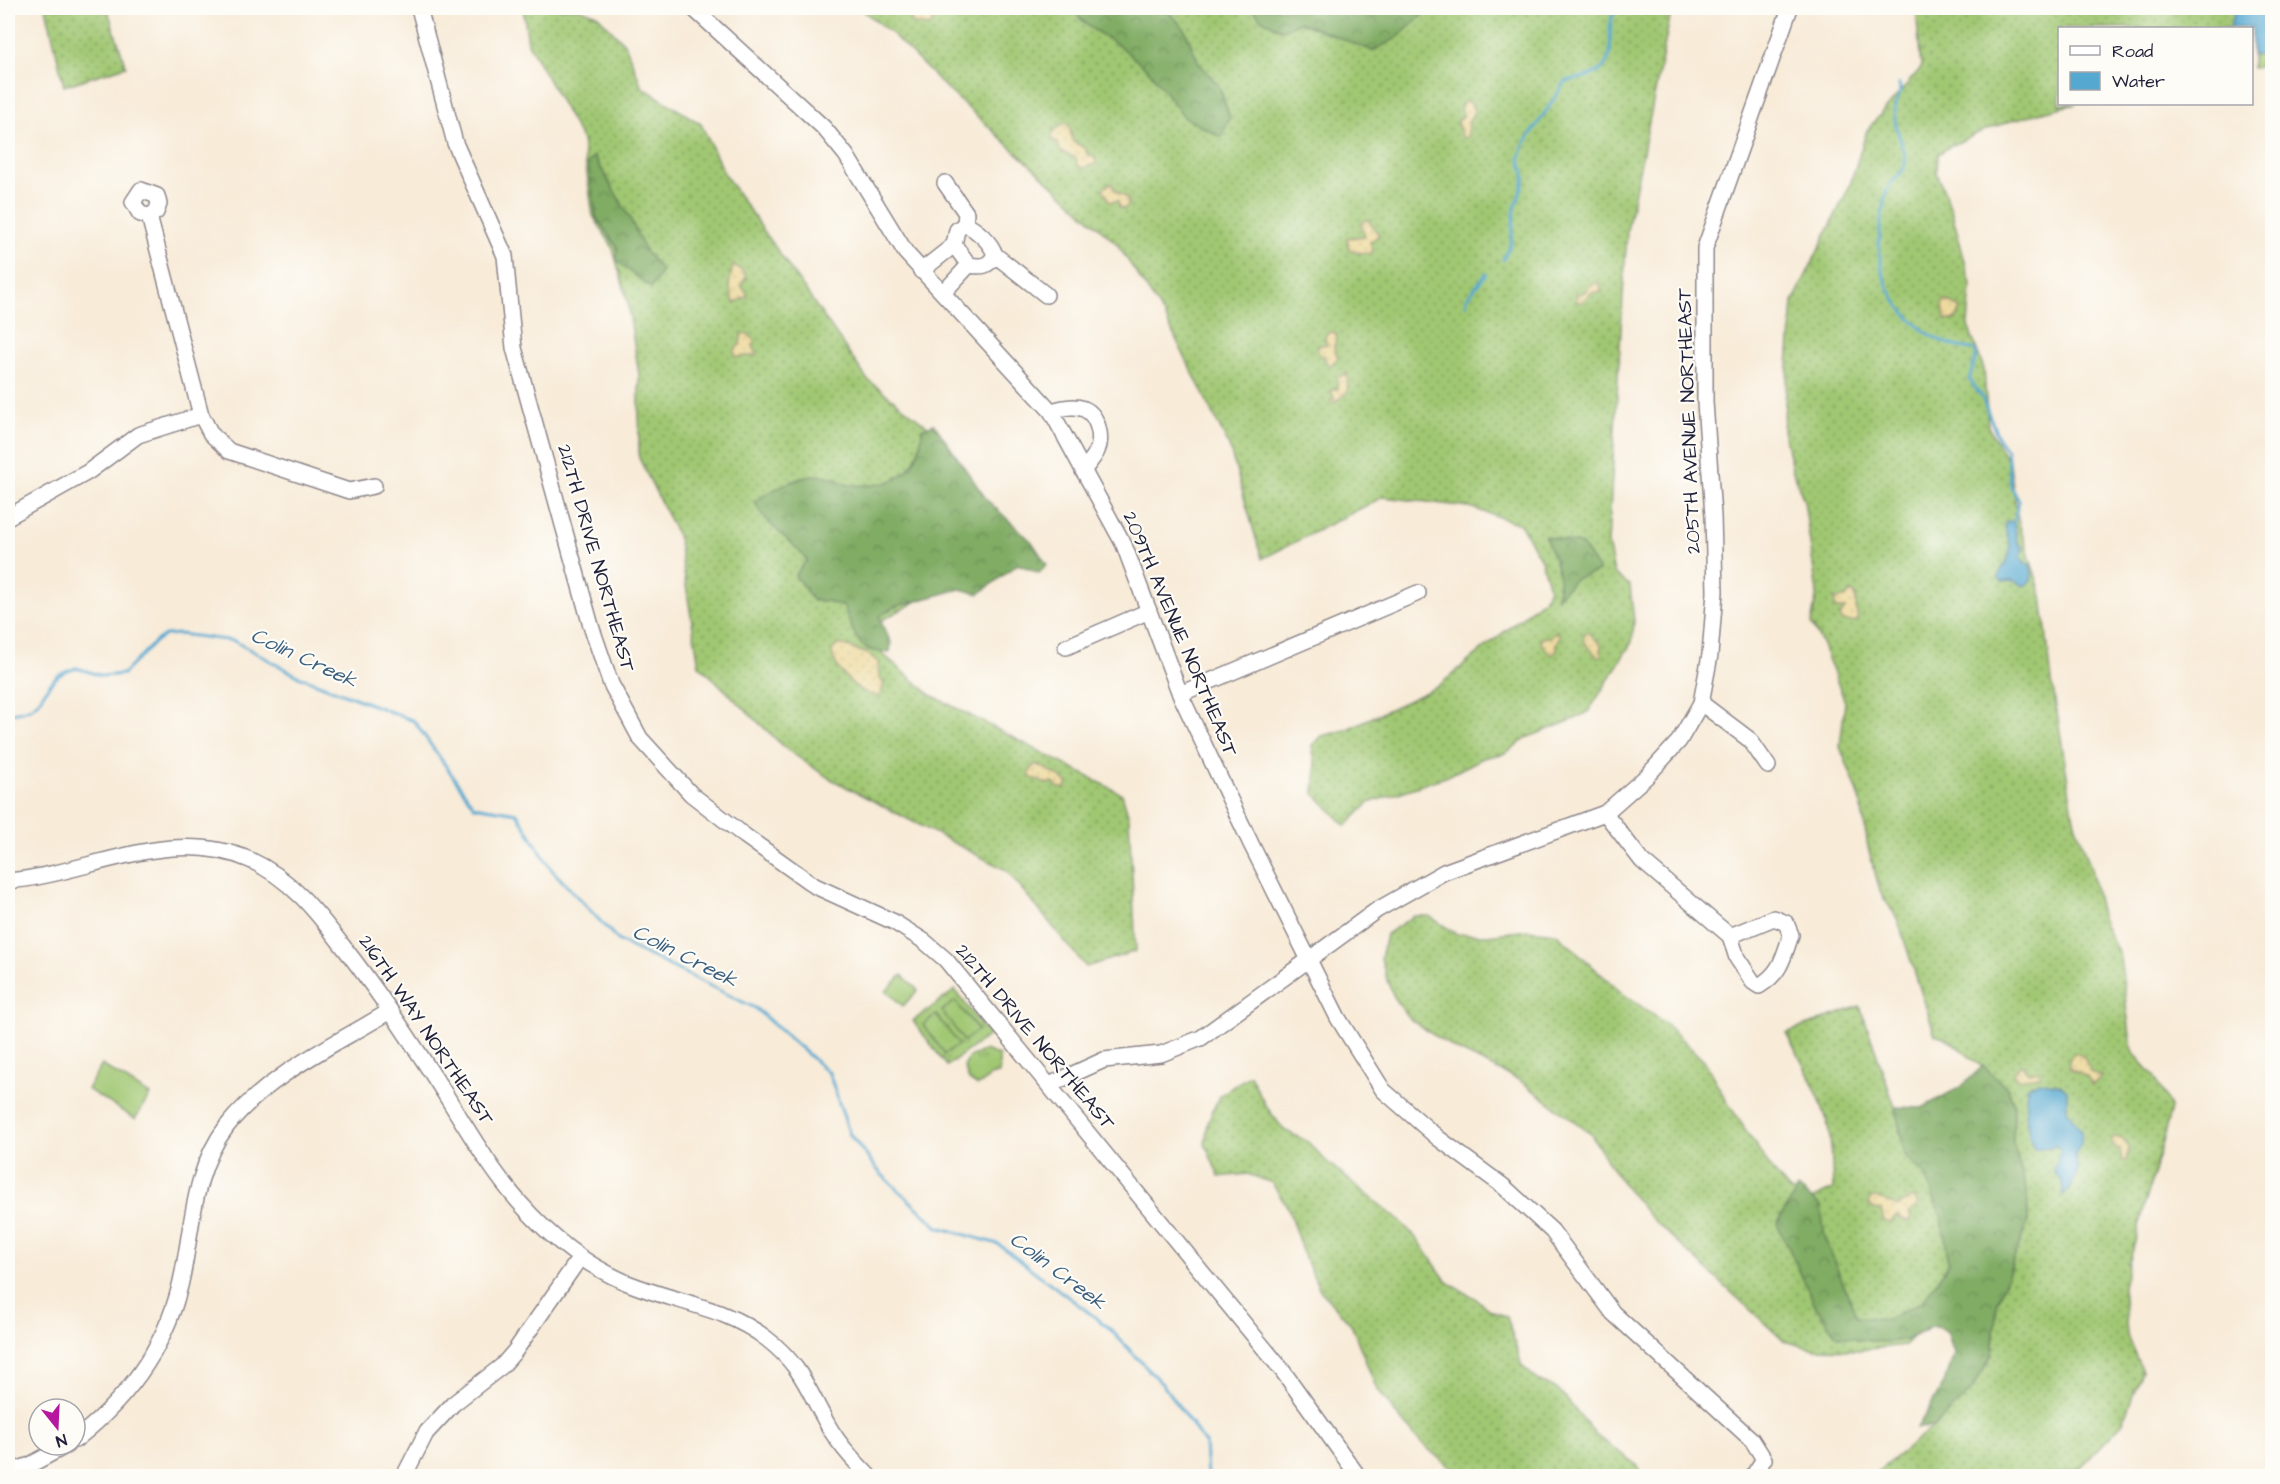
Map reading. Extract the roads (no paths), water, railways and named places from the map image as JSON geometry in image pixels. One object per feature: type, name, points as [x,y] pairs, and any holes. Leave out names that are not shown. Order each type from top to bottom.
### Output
[{"type":"street","name":"212TH DRIVE NORTHEAST","points":[[419,8],[455,143],[505,256],[514,348],[591,626],[611,684],[640,738],[692,794],[815,886],[894,922],[924,941],[946,960],[1282,1370],[1358,1476]]},
{"type":"street","name":"209TH AVENUE NORTHEAST","points":[[693,8],[824,128],[846,155],[906,253],[1051,411],[1124,545],[1180,694],[1309,959],[1338,1018],[1383,1090],[1438,1138],[1503,1186],[1552,1231],[1613,1313],[1752,1440],[1764,1459],[1753,1476]]},
{"type":"street","name":"205TH AVENUE NORTHEAST","points":[[1605,813],[1647,776],[1679,741],[1701,703],[1710,655],[1715,592],[1713,516],[1705,402],[1706,248],[1790,8]]},
{"type":"street","points":[[921,271],[954,245],[957,230],[965,224],[966,213],[945,183]]},
{"type":"street","points":[[149,216],[201,415],[211,434],[230,451],[349,491],[374,486]]},
{"type":"street","points":[[965,224],[974,228],[993,248],[995,255],[1046,295]]},
{"type":"street","points":[[954,245],[969,265],[981,267],[990,264],[995,255]]},
{"type":"street","points":[[943,293],[969,265]]},
{"type":"street","points":[[1051,411],[1068,406],[1085,409],[1095,420],[1100,435],[1097,451],[1083,471]]},
{"type":"street","points":[[8,517],[88,472],[138,435],[201,415]]},
{"type":"street","points":[[1180,694],[1418,593]]},
{"type":"street","points":[[1066,647],[1149,610]]},
{"type":"street","points":[[1701,703],[1750,740],[1768,766]]},
{"type":"street","points":[[1050,1085],[1104,1060],[1161,1054],[1202,1038],[1377,910],[1443,872],[1605,813],[1642,861],[1730,936],[1737,958],[1759,987],[1773,978],[1791,935],[1786,923],[1774,918],[1730,936]]},
{"type":"street","name":"216TH WAY NORTHEAST","points":[[8,881],[168,847],[213,849],[249,860],[277,874],[303,897],[329,928],[390,1011],[518,1201],[579,1259],[625,1282],[734,1318],[766,1338],[792,1362],[806,1379],[836,1438],[869,1476]]},
{"type":"street","points":[[87,1431],[101,1420],[136,1381],[157,1349],[172,1314],[183,1274],[194,1200],[200,1179],[226,1128],[245,1104],[265,1088],[390,1011]]},
{"type":"street","points":[[404,1476],[426,1433],[453,1404],[502,1366],[579,1259]]},
{"type":"street","points":[[8,1473],[45,1457]]},
{"type":"water","points":[[2236,8],[2272,8],[2272,54],[2253,55],[2253,27],[2230,27]]},
{"type":"water","points":[[2014,521],[2017,541],[2023,548],[2021,557],[2025,564],[2030,564],[2032,573],[2031,581],[2024,586],[2012,580],[2002,581],[1998,577],[2010,554],[2005,522]]},
{"type":"water","points":[[2039,1081],[2060,1085],[2067,1090],[2067,1110],[2082,1131],[2081,1143],[2075,1155],[2078,1170],[2070,1190],[2063,1195],[2062,1183],[2053,1170],[2061,1150],[2057,1146],[2034,1149],[2029,1135],[2026,1118],[2028,1086]]},
{"type":"waterway","points":[[1503,260],[1511,242],[1515,208],[1525,178],[1520,158],[1523,146],[1566,81],[1594,74],[1605,65],[1609,57],[1611,23],[1613,15],[1619,8]]},
{"type":"waterway","points":[[1899,84],[1900,92],[1895,117],[1904,151],[1905,165],[1887,190],[1883,206],[1879,251],[1884,276],[1900,307],[1925,331],[1940,340],[1973,349],[1977,354],[1969,379],[1982,397],[1999,440],[2007,450],[2011,486],[2019,501],[2014,521]]},
{"type":"waterway","points":[[1466,305],[1467,298],[1486,274]]},
{"type":"waterway","name":"Colin Creek","points":[[8,713],[20,712],[35,705],[51,683],[65,672],[76,668],[103,676],[123,674],[156,641],[165,635],[179,634],[234,641],[298,676],[414,721],[474,806],[517,813],[551,869],[619,941],[755,1008],[829,1073],[850,1135],[881,1174],[938,1227],[998,1244],[1108,1327],[1163,1385],[1205,1443],[1207,1476]]}]
